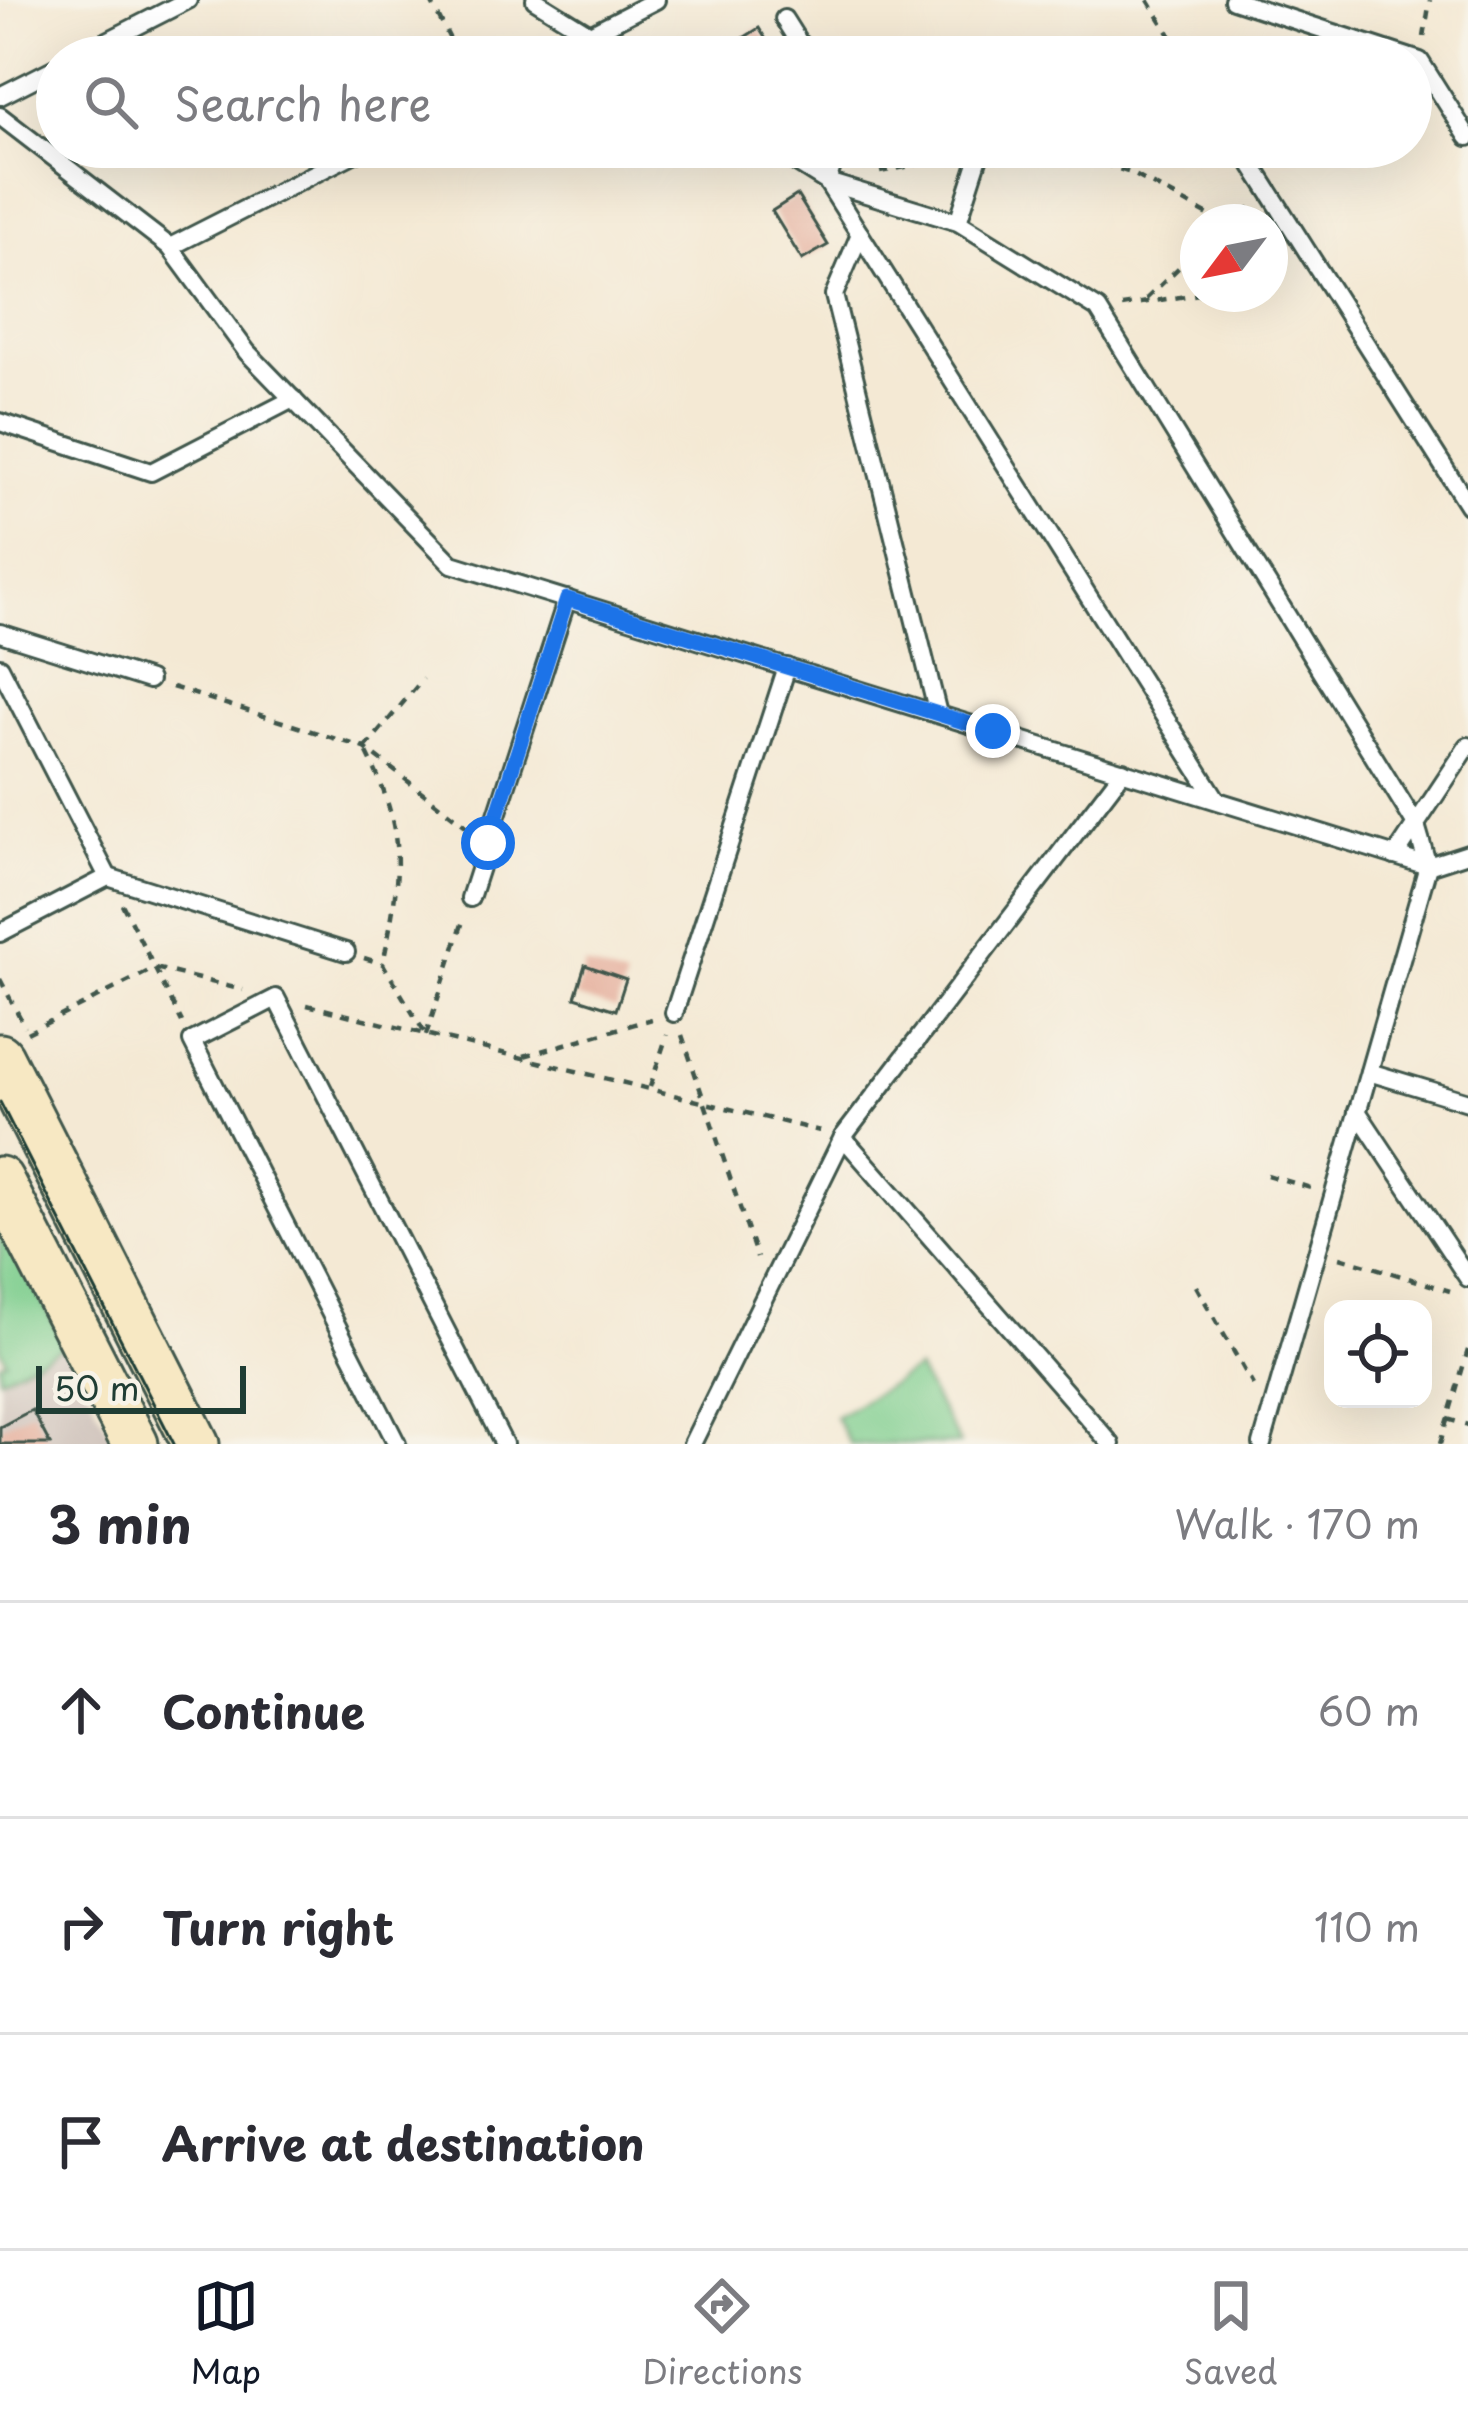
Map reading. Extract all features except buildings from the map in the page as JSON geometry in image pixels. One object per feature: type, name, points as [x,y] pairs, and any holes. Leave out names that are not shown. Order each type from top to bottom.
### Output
[{"type":"street","points":[[14,1045],[196,1444]]},
{"type":"street","points":[[0,1180],[135,1444]]},
{"type":"lane","points":[[117,36],[188,0]]},
{"type":"lane","points":[[536,0],[593,36]]},
{"type":"lane","points":[[590,34],[656,0]]},
{"type":"lane","points":[[1233,0],[1343,36]]},
{"type":"lane","points":[[784,19],[795,36]]},
{"type":"lane","points":[[0,96],[36,78]]},
{"type":"lane","points":[[1432,86],[1468,137]]},
{"type":"lane","points":[[0,116],[36,144]]},
{"type":"lane","points":[[67,168],[170,247],[247,352],[452,564],[1428,866],[1468,853]]},
{"type":"lane","points":[[170,247],[326,168]]},
{"type":"lane","points":[[805,168],[827,182],[958,222],[1099,309],[1416,825],[1428,866],[1262,1444]]},
{"type":"lane","points":[[831,168],[827,182],[1217,800]]},
{"type":"lane","points":[[958,222],[975,168]]},
{"type":"lane","points":[[1254,168],[1468,506]]},
{"type":"lane","points":[[860,235],[834,296],[938,714]]},
{"type":"lane","points":[[0,422],[152,472],[292,399]]},
{"type":"lane","points":[[470,898],[567,599]]},
{"type":"lane","points":[[0,633],[149,680]]},
{"type":"lane","points":[[0,667],[108,878]]},
{"type":"lane","points":[[674,1013],[787,668]]},
{"type":"lane","points":[[1395,856],[1468,746]]},
{"type":"lane","points":[[692,1444],[843,1137],[1123,772]]},
{"type":"lane","points":[[0,933],[108,878],[346,952]]},
{"type":"lane","points":[[398,1444],[191,1041],[276,998],[504,1444]]},
{"type":"lane","points":[[1369,1072],[1468,1102]]},
{"type":"lane","points":[[1358,1111],[1468,1278]]},
{"type":"lane","points":[[843,1137],[1111,1444]]},
{"type":"path","points":[[430,0],[448,36]]},
{"type":"path","points":[[1148,0],[1171,36]]},
{"type":"path","points":[[1420,36],[1430,0]]},
{"type":"path","points":[[827,182],[894,168]]},
{"type":"path","points":[[1116,168],[1190,204]]},
{"type":"path","points":[[1254,204],[1271,194]]},
{"type":"path","points":[[1143,302],[1180,266]]},
{"type":"path","points":[[1099,309],[1180,297]]},
{"type":"path","points":[[365,748],[423,679]]},
{"type":"path","points":[[149,680],[365,748],[488,843]]},
{"type":"path","points":[[365,748],[386,790],[398,836],[395,901],[382,964],[426,1034]]},
{"type":"path","points":[[108,878],[191,1041]]},
{"type":"path","points":[[426,1034],[470,898]]},
{"type":"path","points":[[14,1045],[154,968],[843,1137]]},
{"type":"path","points":[[519,1058],[674,1013]]},
{"type":"path","points":[[650,1090],[674,1013]]},
{"type":"path","points":[[674,1013],[768,1290]]},
{"type":"path","points":[[1267,1175],[1333,1195]]},
{"type":"path","points":[[1317,1250],[1468,1296]]},
{"type":"path","points":[[1196,1286],[1270,1414]]},
{"type":"path","points":[[1440,1444],[1468,1350]]},
{"type":"path","points":[[1447,1418],[1468,1425]]},
{"type":"shaded area","points":[[65,1345],[115,1444],[0,1444],[0,1378]]},
{"type":"green space","points":[[0,1219],[65,1345],[0,1378],[0,1363],[6,1360],[0,1348]]},
{"type":"green space","points":[[917,1369],[960,1444],[850,1444],[835,1417]]},
{"type":"tram line","points":[[0,1102],[174,1444]]},
{"type":"route","points":[[488,843],[567,599],[993,731]]}]
